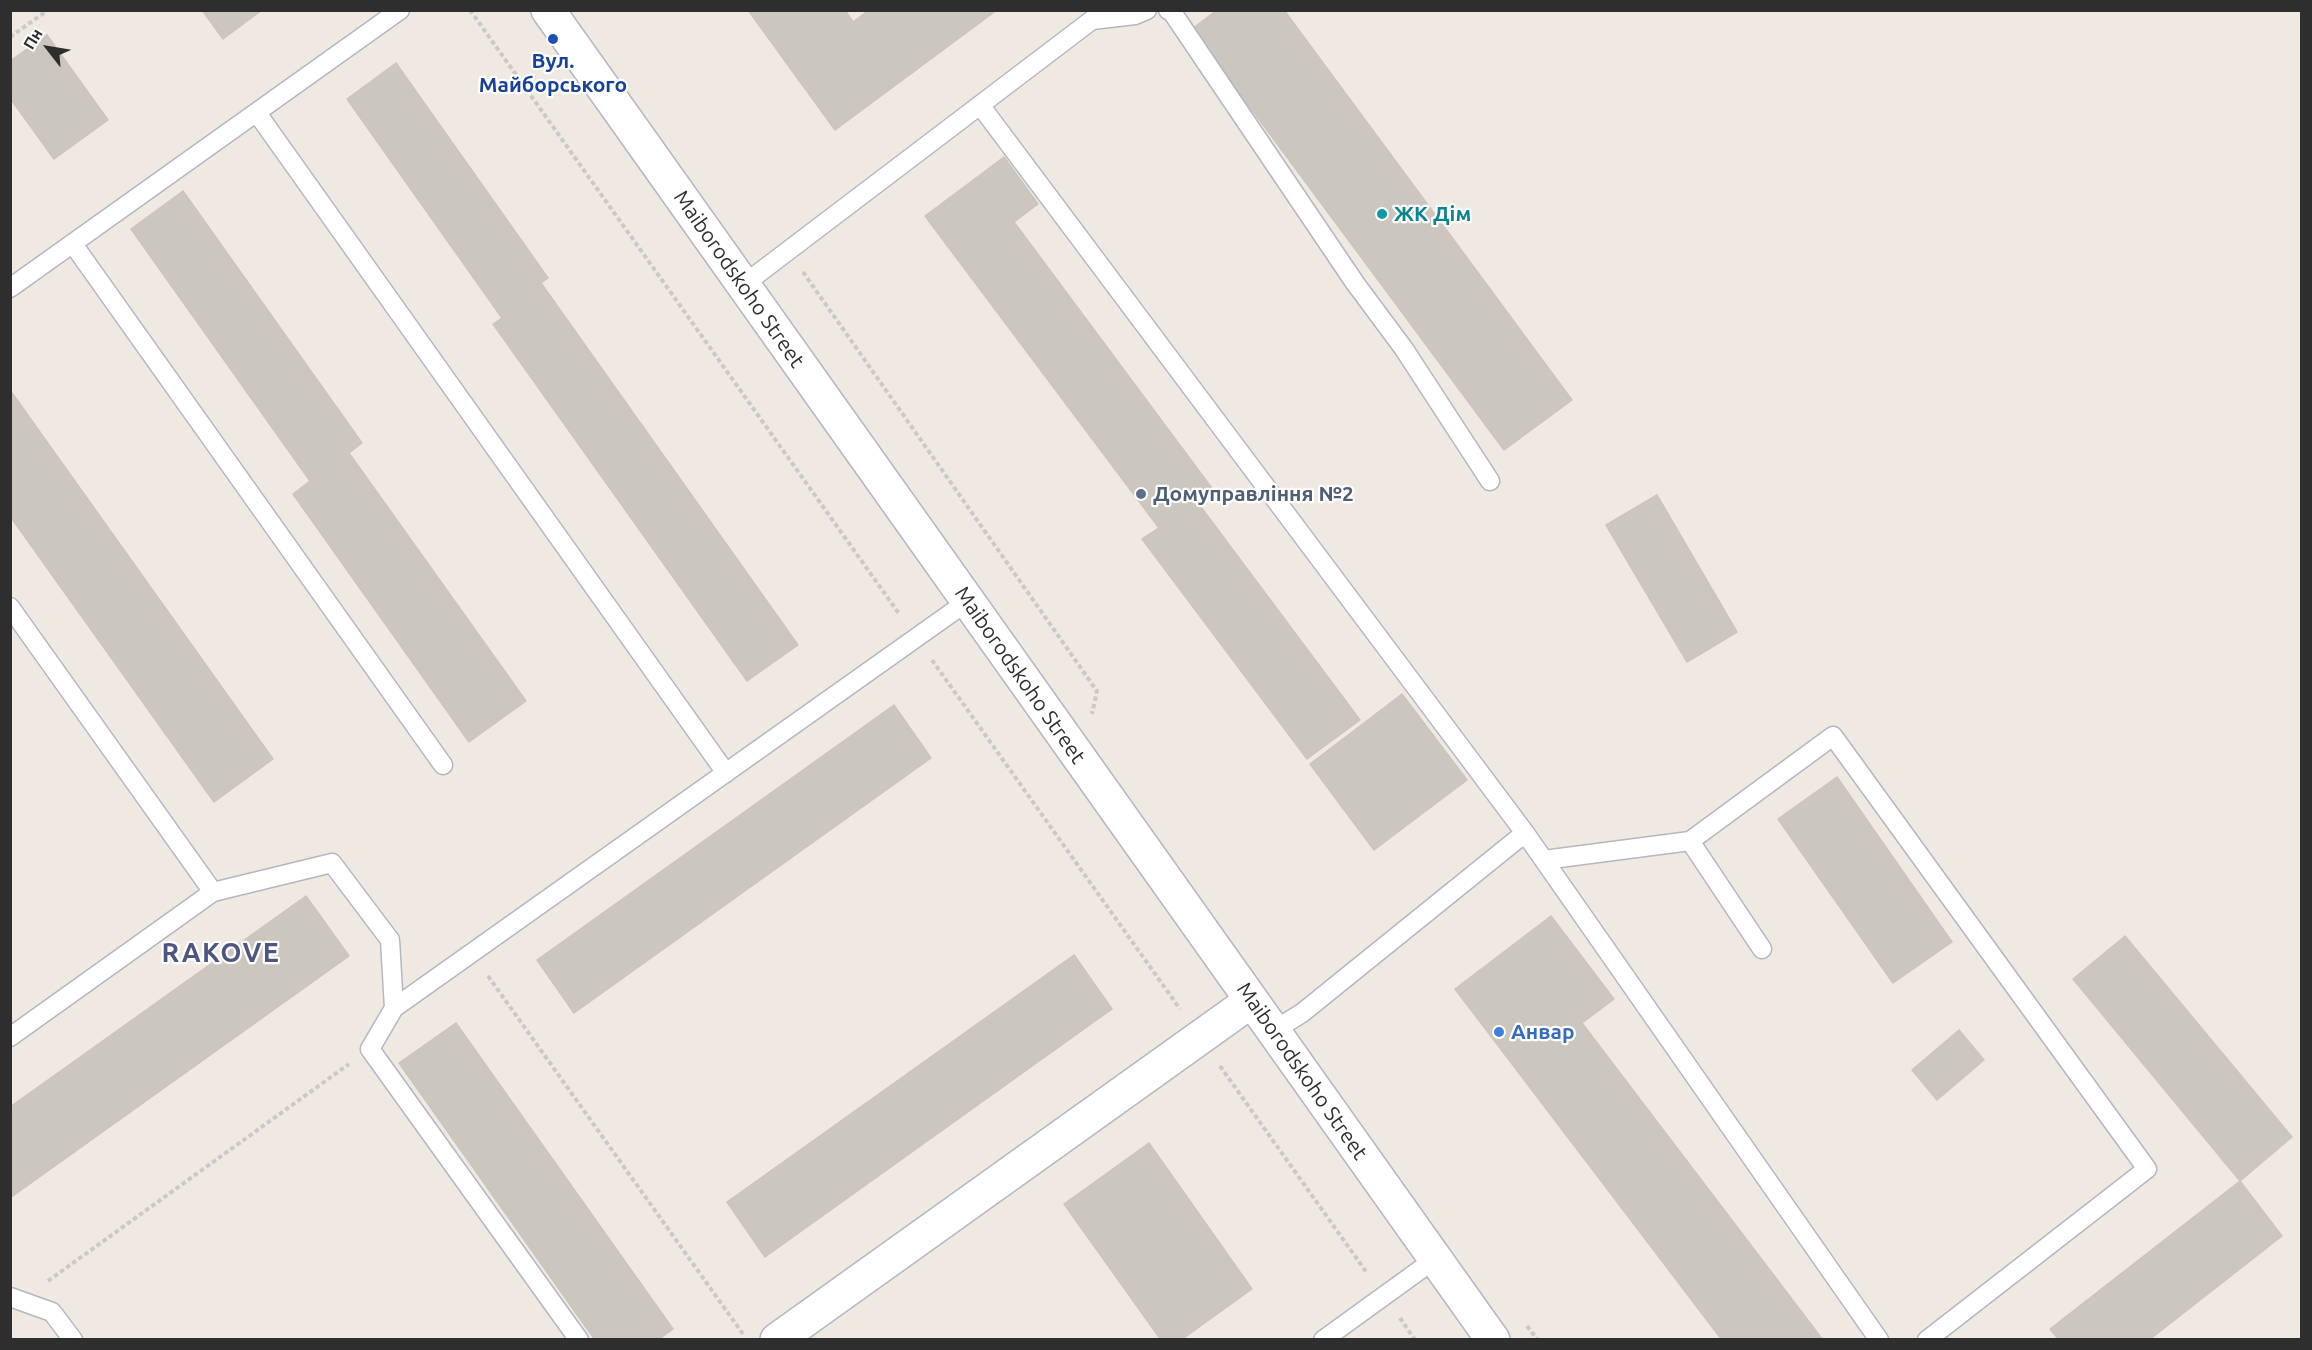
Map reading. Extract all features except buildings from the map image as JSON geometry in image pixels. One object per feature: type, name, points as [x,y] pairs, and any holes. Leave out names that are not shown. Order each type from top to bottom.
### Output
[{"type":"street","name":"Maiborodskoho Street","points":[[548,10],[1492,1340]]},
{"type":"street","points":[[777,1340],[1251,1001]]},
{"type":"lane","points":[[10,288],[400,10]]},
{"type":"lane","points":[[743,285],[1092,20],[1135,15],[1147,10]]},
{"type":"lane","points":[[1168,10],[1172,12],[1355,283],[1404,349],[1490,482]]},
{"type":"lane","points":[[980,105],[1525,833],[1879,1340]]},
{"type":"lane","points":[[257,112],[726,773]]},
{"type":"lane","points":[[73,244],[443,765]]},
{"type":"lane","points":[[579,1340],[370,1049],[394,1008],[968,601]]},
{"type":"lane","points":[[10,607],[213,892]]},
{"type":"lane","points":[[1544,860],[1690,841],[1833,736],[2147,1169],[1927,1340]]},
{"type":"lane","points":[[1273,1031],[1302,1013],[1525,833]]},
{"type":"lane","points":[[1690,841],[1762,949]]},
{"type":"lane","points":[[10,1036],[213,892],[332,863],[390,940],[394,1008]]},
{"type":"lane","points":[[1323,1340],[1435,1259]]},
{"type":"lane","points":[[16,1299],[52,1312],[73,1340]]},
{"type":"path","points":[[10,38],[48,10]]},
{"type":"path","points":[[470,10],[1415,1340]]},
{"type":"path","points":[[788,251],[1097,691],[1089,723]]},
{"type":"path","points":[[472,953],[747,1340]]},
{"type":"path","points":[[16,1299],[370,1049]]},
{"type":"path","points":[[1523,1320],[1538,1340]]},
{"type":"place","name":"Вул. Майборського","points":[[553,39]]},
{"type":"place","name":"ЖК Дім","points":[[1382,214]]},
{"type":"place","name":"Домуправління №2","points":[[1141,494]]},
{"type":"place","name":"Анвар","points":[[1499,1032]]},
{"type":"district","name":"RAKOVE","points":[[221,953]]}]
